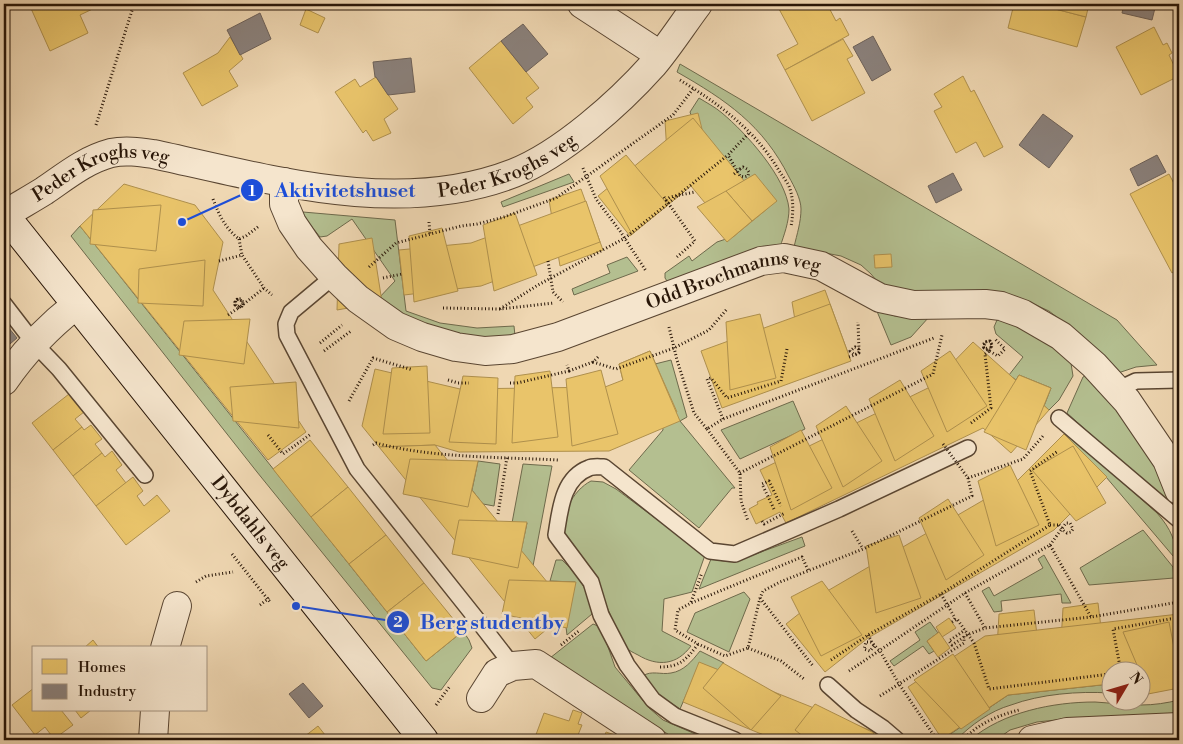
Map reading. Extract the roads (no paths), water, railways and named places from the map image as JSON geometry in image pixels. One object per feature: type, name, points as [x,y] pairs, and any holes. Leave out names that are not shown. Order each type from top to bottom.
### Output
[{"type":"street","points":[[582,4],[658,59]]},
{"type":"street","name":"Peder Kroghs veg","points":[[4,215],[94,158],[132,151],[284,182],[383,193],[418,194],[453,189],[514,173],[538,161],[580,132],[635,84],[658,59],[698,4]]},
{"type":"street","name":"Odd Brochmanns veg","points":[[284,182],[284,204],[292,223],[309,248],[358,299],[396,326],[422,337],[485,352],[513,349],[558,338],[761,261],[784,258],[821,266],[880,298],[913,305],[980,312],[1001,306],[1024,314],[1061,336],[1094,365],[1126,401],[1167,460],[1179,490]]},
{"type":"street","name":"Dybdahls veg","points":[[4,215],[424,740]]},
{"type":"street","points":[[4,381],[34,343],[76,305]]},
{"type":"street","points":[[166,646],[177,606]]},
{"type":"street","points":[[481,698],[497,673],[513,666],[536,664],[652,740]]},
{"type":"street","points":[[153,740],[155,712]]},
{"type":"street","points":[[1032,740],[1067,732],[1179,727]]},
{"type":"lane","points":[[340,282],[291,312],[286,324],[287,335],[357,470],[513,666]]},
{"type":"lane","points":[[4,304],[144,475]]},
{"type":"lane","points":[[1117,390],[1136,381],[1179,380]]},
{"type":"lane","points":[[1059,418],[1179,520]]},
{"type":"lane","points":[[735,740],[675,716],[653,700],[627,665],[600,614],[591,582],[556,535],[561,501],[576,475],[590,467],[604,467],[710,551],[735,554],[839,509],[968,448]]},
{"type":"lane","points":[[828,685],[856,710],[897,740]]},
{"type":"place","name":"Aktivitetshuset","points":[[182,222]]},
{"type":"place","name":"Berg studentby","points":[[296,606]]}]
